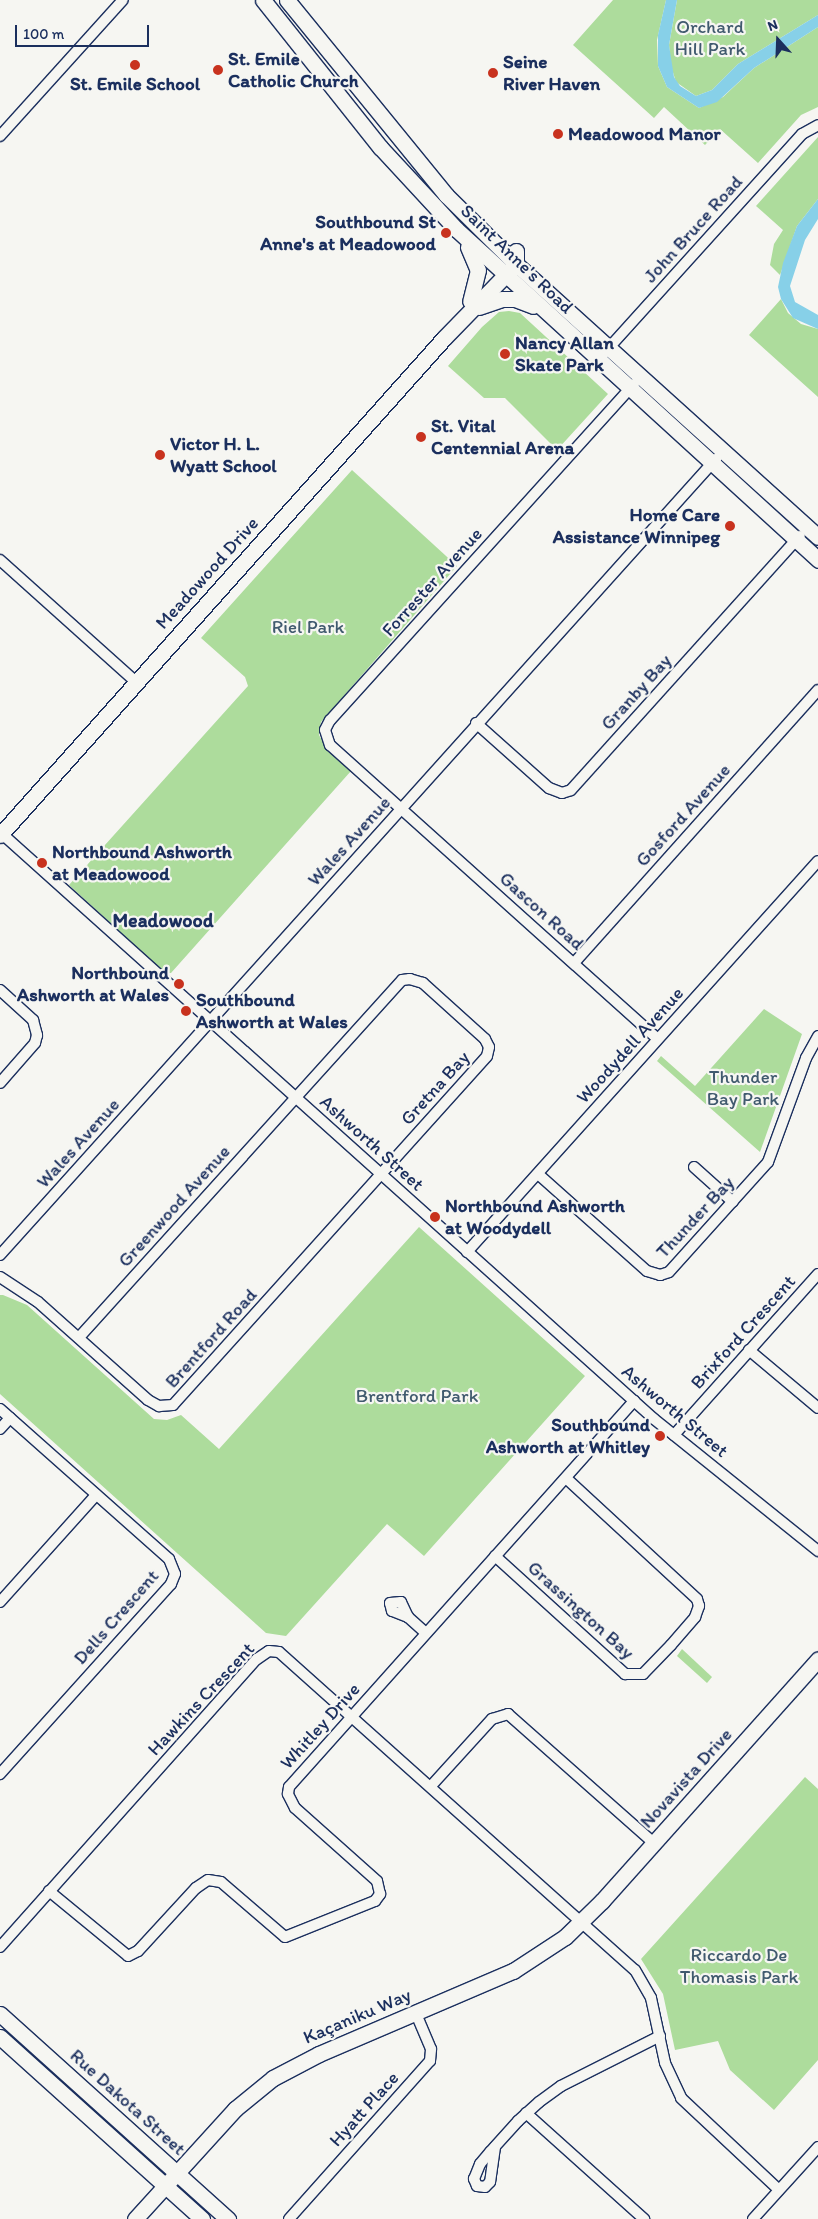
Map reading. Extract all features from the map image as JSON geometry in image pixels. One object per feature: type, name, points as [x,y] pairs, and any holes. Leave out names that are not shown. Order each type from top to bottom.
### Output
[{"type":"main road","name":"Saint Anne's Road","points":[[263,0],[349,107],[456,230],[500,273],[818,560]]},
{"type":"main road","name":"Saint Anne's Road","points":[[287,0],[361,95],[446,195],[512,261],[809,529]]},
{"type":"main road","points":[[349,107],[361,95]]},
{"type":"main road","points":[[456,230],[471,252],[478,270],[472,306],[497,300],[516,299],[545,314]]},
{"type":"main road","name":"Meadowood Drive","points":[[0,833],[444,338],[449,323],[472,306],[512,261]]},
{"type":"main road","points":[[793,538],[809,529]]},
{"type":"main road","name":"Novavista Drive","points":[[582,1922],[818,1659]]},
{"type":"main road","name":"Kaçaniku Way","points":[[171,2179],[235,2108],[263,2085],[298,2064],[532,1961],[582,1922]]},
{"type":"main road","name":"Rue Dakota Street","points":[[0,2014],[171,2179],[202,2219]]},
{"type":"main road","name":"Rue Dakota Street","points":[[0,2037],[171,2179],[228,2219]]},
{"type":"main road","points":[[135,2219],[171,2179]]},
{"type":"street","points":[[0,136],[122,0]]},
{"type":"street","name":"John Bruce Road","points":[[597,361],[802,134],[818,126]]},
{"type":"street","name":"Forrester Avenue","points":[[402,808],[330,745],[325,730],[327,725],[641,376]]},
{"type":"street","name":"Wales Avenue","points":[[0,1256],[476,723],[723,451]]},
{"type":"street","name":"Granby Bay","points":[[476,723],[549,788],[562,793],[571,790],[793,538]]},
{"type":"street","points":[[0,560],[136,682]]},
{"type":"street","name":"Gosford Avenue","points":[[574,963],[818,690]]},
{"type":"street","name":"Gascon Road","points":[[402,808],[658,1040]]},
{"type":"street","name":"Ashworth Street","points":[[0,833],[634,1401],[818,1551]]},
{"type":"street","name":"Woodydell Avenue","points":[[468,1252],[818,861]]},
{"type":"street","name":"Gretna Bay","points":[[296,1099],[402,980],[410,979],[423,983],[460,1016],[485,1039],[489,1047],[487,1056],[381,1175]]},
{"type":"street","points":[[0,990],[33,1020],[38,1035],[35,1043],[0,1083]]},
{"type":"street","name":"Thunder Bay","points":[[538,1174],[642,1266],[657,1274],[672,1270],[771,1156],[806,1058],[818,1036]]},
{"type":"street","name":"Greenwood Avenue","points":[[79,1338],[296,1099]]},
{"type":"street","points":[[694,1167],[733,1202]]},
{"type":"street","name":"Brentford Road","points":[[0,1277],[28,1294],[148,1400],[159,1406],[173,1405],[381,1175]]},
{"type":"street","name":"Brixford Crescent","points":[[674,1435],[818,1274]]},
{"type":"street","points":[[749,1350],[818,1408]]},
{"type":"street","name":"Whitley Drive","points":[[50,1891],[128,1956],[138,1951],[196,1888],[208,1880],[221,1882],[285,1937],[375,1900],[380,1894],[377,1881],[295,1808],[288,1794],[294,1781],[634,1401]]},
{"type":"street","name":"Dells Crescent","points":[[0,1408],[169,1559],[175,1570],[174,1580],[0,1774]]},
{"type":"street","points":[[0,1429],[10,1418]]},
{"type":"street","name":"Grassington Bay","points":[[495,1556],[625,1674],[636,1676],[646,1672],[695,1617],[699,1606],[697,1599],[566,1478]]},
{"type":"street","points":[[0,1602],[96,1495]]},
{"type":"street","points":[[408,1617],[426,1633]]},
{"type":"street","name":"Hawkins Crescent","points":[[0,1947],[266,1652],[283,1654],[582,1922],[641,1978],[654,2006],[665,2063],[681,2098],[779,2190]]},
{"type":"street","points":[[431,1786],[492,1719],[508,1714],[654,1843]]},
{"type":"street","name":"Hyatt Place","points":[[289,2219],[430,2061],[431,2049],[416,2013]]},
{"type":"street","points":[[495,2147],[526,2113],[561,2086],[660,2036]]},
{"type":"street","points":[[526,2113],[644,2219]]},
{"type":"street","points":[[753,2219],[818,2147]]},
{"type":"green space","points":[[613,0],[666,0],[657,40],[658,66],[667,87],[699,108],[723,97],[754,68],[818,27],[818,107],[801,115],[758,163],[720,129],[705,145],[664,107],[654,118],[573,45]]},
{"type":"green space","name":"Orchard Hill Park","points":[[677,0],[818,0],[818,15],[738,64],[712,90],[696,96],[676,82],[671,66],[669,45]]},
{"type":"green space","points":[[818,137],[818,199],[797,226],[780,275],[770,265],[774,244],[783,230],[756,206]]},
{"type":"green space","points":[[781,299],[788,313],[801,324],[818,329],[818,397],[749,335]]},
{"type":"green space","points":[[499,312],[520,313],[608,394],[557,450],[505,398],[484,398],[448,366],[482,327]]},
{"type":"green space","name":"Riel Park","points":[[352,470],[457,566],[321,722],[319,735],[325,746],[351,771],[171,973],[165,973],[69,885],[248,686],[245,677],[201,638]]},
{"type":"green space","name":"Thunder Bay Park","points":[[764,1009],[802,1034],[760,1152],[657,1061],[661,1056],[695,1086]]},
{"type":"green space","name":"Brentford Park","points":[[419,1227],[585,1376],[424,1556],[387,1524],[286,1636],[266,1633],[0,1394],[0,1295],[3,1295],[27,1305],[154,1419],[167,1420],[181,1415],[219,1449]]},
{"type":"green space","points":[[682,1649],[712,1677],[707,1683],[677,1656]]},
{"type":"green space","name":"Riccardo De Thomasis Park","points":[[805,1777],[818,1789],[818,2060],[774,2110],[730,2070],[718,2041],[675,2050],[663,1994],[641,1959]]},
{"type":"water","points":[[666,0],[677,0],[669,45],[674,77],[680,86],[696,96],[712,90],[738,64],[818,15],[818,27],[754,68],[717,102],[699,108],[667,87],[658,66],[658,35]]},
{"type":"water","points":[[818,199],[818,219],[805,240],[790,286],[795,302],[818,315],[818,329],[793,318],[781,299],[778,287],[783,263],[797,226]]},
{"type":"place","name":"St. Emile School","points":[[135,65]]},
{"type":"place","name":"St. Emile Catholic Church","points":[[218,70]]},
{"type":"place","name":"Seine River Haven","points":[[493,73]]},
{"type":"place","name":"Meadowood Manor","points":[[558,134]]},
{"type":"place","name":"Southbound St Anne's at Meadowood","points":[[446,233]]},
{"type":"place","name":"Nancy Allan Skate Park","points":[[505,354]]},
{"type":"place","name":"St. Vital Centennial Arena","points":[[421,437]]},
{"type":"place","name":"Victor H. L. Wyatt School","points":[[160,455]]},
{"type":"place","name":"Home Care Assistance Winnipeg","points":[[730,526]]},
{"type":"place","name":"Northbound Ashworth at Meadowood","points":[[42,863]]},
{"type":"place","name":"Northbound Ashworth at Wales","points":[[179,984]]},
{"type":"place","name":"Southbound Ashworth at Wales","points":[[186,1011]]},
{"type":"place","name":"Northbound Ashworth at Woodydell","points":[[435,1217]]},
{"type":"place","name":"Southbound Ashworth at Whitley","points":[[660,1436]]},
{"type":"district","name":"Meadowood","points":[[163,920]]}]
